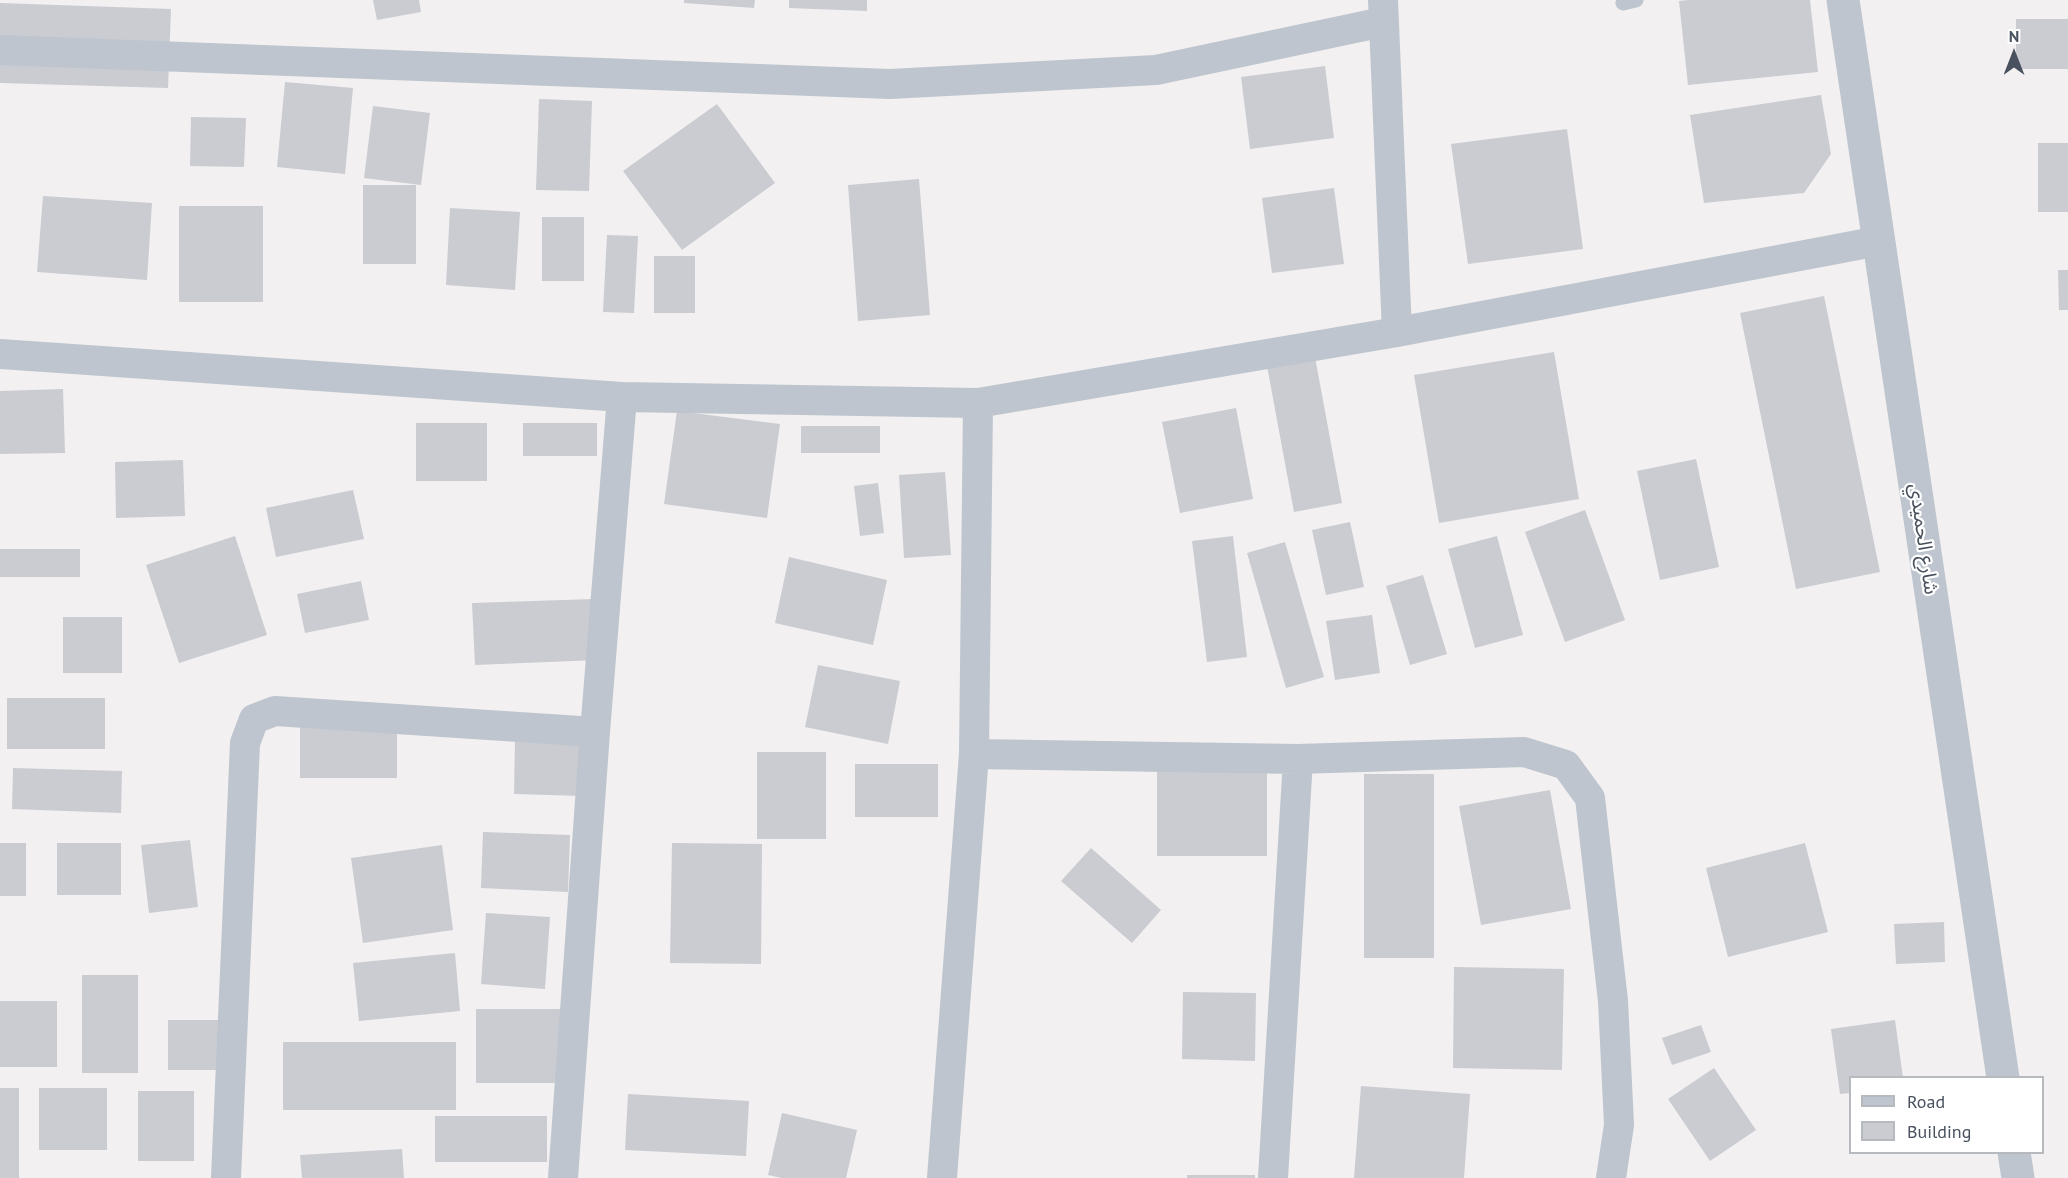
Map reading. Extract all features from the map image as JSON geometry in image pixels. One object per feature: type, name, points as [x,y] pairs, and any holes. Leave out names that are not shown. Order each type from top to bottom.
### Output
[{"type":"street","name":"شارع الحميدي","points":[[1843,0],[2003,1076]]},
{"type":"street","points":[[0,50],[890,84],[1156,70],[1383,11],[1397,332]]},
{"type":"street","points":[[0,354],[622,397],[978,404],[1397,332],[1879,241]]},
{"type":"street","points":[[563,1178],[622,397]]},
{"type":"street","points":[[942,1178],[974,754],[978,404]]},
{"type":"street","points":[[226,1178],[245,743],[254,718],[275,711],[595,732]]},
{"type":"street","points":[[974,754],[1298,759],[1524,752],[1566,765],[1590,798],[1612,1001],[1619,1125],[1611,1178]]},
{"type":"street","points":[[1273,1178],[1298,759]]},
{"type":"street","points":[[2014,1154],[2018,1178]]},
{"type":"building","points":[[373,0],[419,0],[421,12],[377,20]]},
{"type":"building","points":[[684,0],[755,0],[754,8],[684,3]]},
{"type":"building","points":[[789,0],[867,0],[867,11],[789,8]]},
{"type":"building","points":[[1810,0],[1818,72],[1688,85],[1679,1]]},
{"type":"building","points":[[0,3],[171,9],[168,88],[0,83]]},
{"type":"building","points":[[2016,19],[2068,19],[2068,69],[2016,69]]},
{"type":"building","points":[[1325,66],[1334,138],[1250,149],[1241,77]]},
{"type":"building","points":[[285,82],[353,88],[345,174],[277,167]]},
{"type":"building","points":[[1821,95],[1831,154],[1804,193],[1704,203],[1690,115]]},
{"type":"building","points":[[539,99],[592,101],[589,191],[536,190]]},
{"type":"building","points":[[717,104],[775,183],[682,250],[623,171]]},
{"type":"building","points":[[373,106],[430,113],[421,185],[364,178]]},
{"type":"building","points":[[191,117],[246,118],[244,167],[190,166]]},
{"type":"building","points":[[1567,129],[1583,249],[1468,264],[1451,144]]},
{"type":"building","points":[[2038,143],[2068,143],[2068,212],[2038,212]]},
{"type":"building","points":[[919,179],[930,315],[858,321],[848,185]]},
{"type":"building","points":[[363,185],[416,185],[416,264],[363,264]]},
{"type":"building","points":[[1334,188],[1344,264],[1272,273],[1262,198]]},
{"type":"building","points":[[43,196],[152,203],[147,280],[37,272]]},
{"type":"building","points":[[179,206],[263,206],[263,302],[179,302]]},
{"type":"building","points":[[450,208],[520,212],[515,290],[446,285]]},
{"type":"building","points":[[542,217],[584,217],[584,281],[542,281]]},
{"type":"building","points":[[607,235],[638,236],[634,313],[603,312]]},
{"type":"building","points":[[654,256],[695,256],[695,313],[654,313]]},
{"type":"building","points":[[2058,270],[2068,270],[2068,310],[2059,310]]},
{"type":"building","points":[[1824,296],[1880,572],[1796,589],[1740,313]]},
{"type":"building","points":[[1554,352],[1579,499],[1439,523],[1414,375]]},
{"type":"building","points":[[1315,357],[1342,503],[1294,512],[1267,366]]},
{"type":"building","points":[[63,389],[65,453],[0,454],[0,391]]},
{"type":"building","points":[[1236,408],[1253,499],[1180,513],[1162,422]]},
{"type":"building","points":[[677,411],[780,424],[767,518],[664,504]]},
{"type":"building","points":[[416,423],[487,423],[487,481],[416,481]]},
{"type":"building","points":[[523,423],[597,423],[597,456],[523,456]]},
{"type":"building","points":[[801,426],[880,426],[880,453],[801,453]]},
{"type":"building","points":[[1696,459],[1719,567],[1660,580],[1637,471]]},
{"type":"building","points":[[183,460],[185,516],[116,518],[115,462]]},
{"type":"building","points":[[945,472],[951,555],[904,558],[899,475]]},
{"type":"building","points":[[878,483],[884,533],[860,536],[854,486]]},
{"type":"building","points":[[353,490],[364,539],[276,557],[266,508]]},
{"type":"building","points":[[1585,510],[1625,620],[1565,642],[1525,532]]},
{"type":"building","points":[[1350,522],[1364,587],[1326,595],[1312,530]]},
{"type":"building","points":[[235,536],[267,635],[179,663],[146,565]]},
{"type":"building","points":[[1233,536],[1247,657],[1207,662],[1192,541]]},
{"type":"building","points":[[1497,536],[1523,635],[1475,648],[1448,549]]},
{"type":"building","points":[[1285,542],[1324,677],[1286,688],[1247,553]]},
{"type":"building","points":[[0,549],[80,549],[80,577],[0,577]]},
{"type":"building","points":[[789,557],[887,580],[873,645],[775,623]]},
{"type":"building","points":[[1423,575],[1447,654],[1410,665],[1386,586]]},
{"type":"building","points":[[361,581],[369,620],[305,633],[297,594]]},
{"type":"building","points":[[594,599],[597,660],[475,665],[472,603]]},
{"type":"building","points":[[1372,615],[1380,673],[1335,680],[1326,621]]},
{"type":"building","points":[[63,617],[122,617],[122,673],[63,673]]},
{"type":"building","points":[[818,665],[900,681],[888,744],[805,727]]},
{"type":"building","points":[[7,698],[105,698],[105,749],[7,749]]},
{"type":"building","points":[[300,713],[397,713],[397,778],[300,778]]},
{"type":"building","points":[[515,741],[584,743],[583,796],[514,794]]},
{"type":"building","points":[[757,752],[826,752],[826,839],[757,839]]},
{"type":"building","points":[[1157,763],[1267,763],[1267,856],[1157,856]]},
{"type":"building","points":[[855,764],[938,764],[938,817],[855,817]]},
{"type":"building","points":[[13,768],[122,771],[121,813],[12,809]]},
{"type":"building","points":[[1364,774],[1434,774],[1434,958],[1364,958]]},
{"type":"building","points":[[1550,790],[1571,909],[1481,925],[1459,806]]},
{"type":"building","points":[[483,832],[570,835],[568,892],[481,888]]},
{"type":"building","points":[[190,840],[198,907],[149,913],[141,845]]},
{"type":"building","points":[[0,843],[26,843],[26,896],[0,896]]},
{"type":"building","points":[[57,843],[121,843],[121,895],[57,895]]},
{"type":"building","points":[[672,843],[762,844],[761,964],[670,963]]},
{"type":"building","points":[[1805,843],[1828,932],[1728,957],[1706,868]]},
{"type":"building","points":[[442,845],[453,930],[363,943],[351,858]]},
{"type":"building","points":[[1091,848],[1161,910],[1132,943],[1061,881]]},
{"type":"building","points":[[486,913],[550,917],[545,989],[481,984]]},
{"type":"building","points":[[1944,922],[1945,962],[1896,964],[1894,924]]},
{"type":"building","points":[[455,953],[460,1011],[359,1021],[353,963]]},
{"type":"building","points":[[1454,967],[1564,969],[1562,1070],[1453,1068]]},
{"type":"building","points":[[82,975],[138,975],[138,1073],[82,1073]]},
{"type":"building","points":[[1183,992],[1256,993],[1255,1061],[1182,1059]]},
{"type":"building","points":[[0,1001],[57,1001],[57,1067],[0,1067]]},
{"type":"building","points":[[476,1009],[561,1009],[561,1083],[476,1083]]},
{"type":"building","points":[[168,1020],[226,1020],[226,1070],[168,1070]]},
{"type":"building","points":[[1895,1020],[1903,1076],[1849,1076],[1849,1093],[1840,1094],[1831,1029]]},
{"type":"building","points":[[1701,1025],[1711,1052],[1672,1065],[1662,1038]]},
{"type":"building","points":[[283,1042],[456,1042],[456,1110],[283,1110]]},
{"type":"building","points":[[1714,1068],[1756,1130],[1710,1161],[1668,1099]]},
{"type":"building","points":[[1361,1086],[1470,1094],[1464,1178],[1354,1178]]},
{"type":"building","points":[[0,1088],[19,1088],[19,1178],[0,1178]]},
{"type":"building","points":[[39,1088],[107,1088],[107,1150],[39,1150]]},
{"type":"building","points":[[138,1091],[194,1091],[194,1161],[138,1161]]},
{"type":"building","points":[[628,1094],[749,1101],[746,1156],[625,1150]]},
{"type":"building","points":[[782,1113],[857,1130],[846,1178],[782,1178],[768,1175]]},
{"type":"building","points":[[435,1116],[547,1116],[547,1162],[435,1162]]},
{"type":"building","points":[[402,1149],[404,1178],[302,1178],[300,1155]]},
{"type":"building","points":[[1187,1175],[1255,1175],[1255,1178],[1187,1178]]}]
